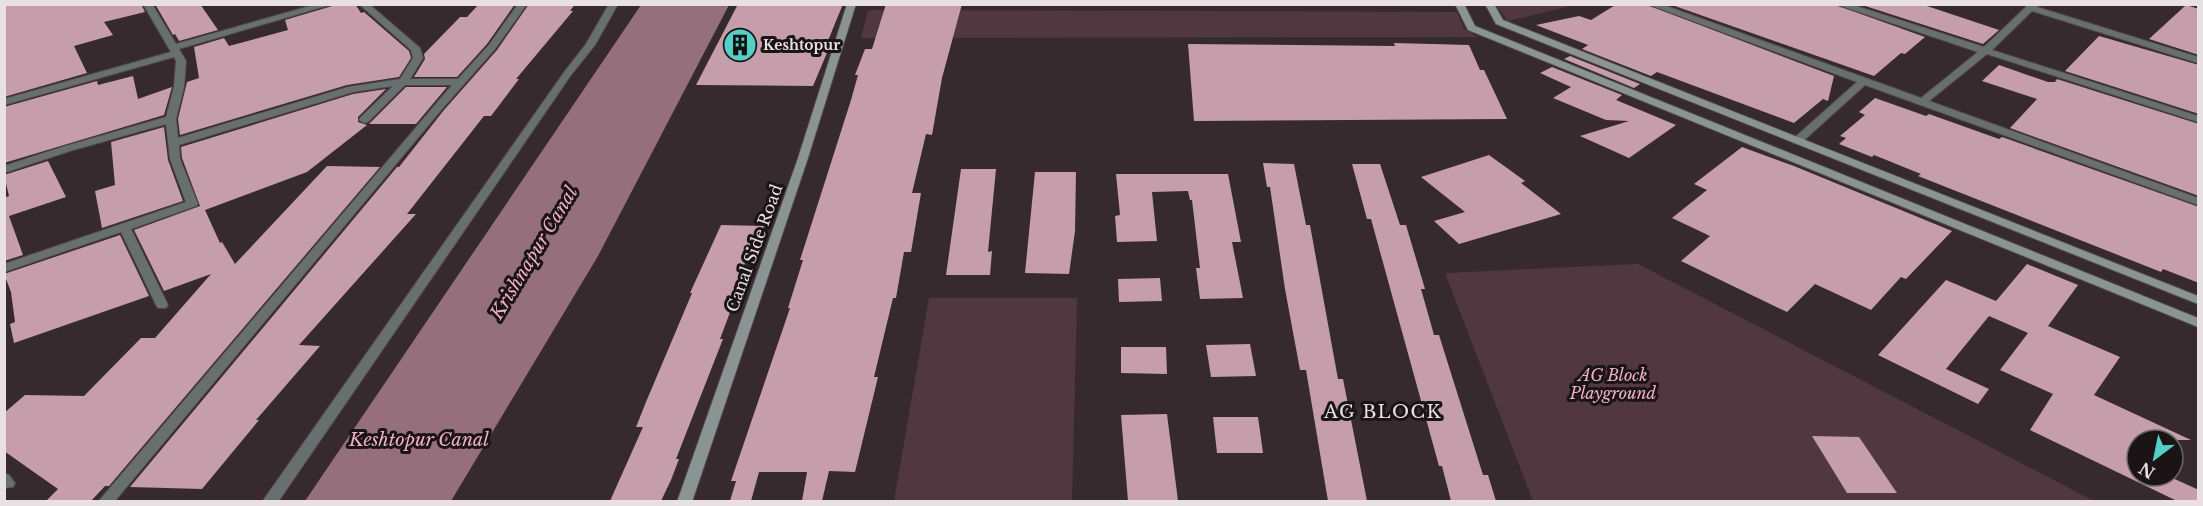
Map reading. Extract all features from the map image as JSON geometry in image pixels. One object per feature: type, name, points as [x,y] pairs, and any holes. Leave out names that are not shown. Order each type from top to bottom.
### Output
[{"type":"main road","name":"Canal Side Road","points":[[684,501],[803,158],[852,4]]},
{"type":"main road","points":[[1458,4],[1471,28],[2199,323]]},
{"type":"main road","points":[[1489,4],[1499,22],[2199,300]]},
{"type":"main road","points":[[1606,82],[1623,71]]},
{"type":"street","points":[[4,268],[192,204],[175,159],[171,119],[179,87],[181,61],[147,4]]},
{"type":"street","points":[[4,102],[328,4]]},
{"type":"street","points":[[363,4],[418,51],[418,58],[401,82],[364,120]]},
{"type":"street","points":[[105,501],[459,82],[492,47],[524,4]]},
{"type":"street","points":[[269,501],[544,107],[590,45],[614,4]]},
{"type":"street","points":[[1651,4],[2199,202]]},
{"type":"street","points":[[1839,4],[2199,119]]},
{"type":"street","points":[[1922,102],[1984,52],[2033,6],[2199,60]]},
{"type":"street","points":[[1797,141],[1864,81]]},
{"type":"street","points":[[173,143],[336,93],[401,82],[459,82]]},
{"type":"street","points":[[4,170],[66,149],[171,119]]},
{"type":"street","points":[[125,228],[162,305]]},
{"type":"green space","points":[[1496,5],[1575,5],[1508,21]]},
{"type":"green space","points":[[868,10],[1457,12],[1464,29],[1477,37],[861,38]]},
{"type":"green space","name":"AG Block Playground","points":[[1638,264],[2094,501],[1533,501],[1445,273]]},
{"type":"green space","points":[[929,298],[1077,298],[1072,501],[894,501]]},
{"type":"water","name":"Keshtopur Canal","points":[[641,5],[729,5],[598,256],[451,501],[305,501]]},
{"type":"building","points":[[4,4],[141,4],[145,12],[104,22],[113,35],[74,46],[87,73],[4,97]]},
{"type":"building","points":[[155,4],[200,4],[218,30],[179,41]]},
{"type":"building","points":[[339,4],[355,4],[361,13],[364,12],[409,51],[411,58],[399,77],[347,85],[180,135],[178,119],[187,82],[199,78],[194,47],[224,38],[229,46],[288,30],[285,20]]},
{"type":"building","points":[[479,4],[515,4],[487,44],[457,77],[414,77],[425,59],[424,54],[460,17],[467,17]]},
{"type":"building","points":[[529,4],[575,4],[570,11],[573,11],[516,79],[519,79],[491,116],[484,116],[407,214],[416,214],[299,345],[320,346],[256,420],[259,420],[202,489],[130,487],[399,167],[444,110],[497,50]]},
{"type":"building","points":[[738,4],[843,4],[825,48],[829,48],[813,86],[696,85]]},
{"type":"building","points":[[886,4],[962,4],[942,78],[932,135],[926,134],[912,193],[921,193],[911,252],[904,252],[896,298],[893,298],[874,377],[878,377],[855,472],[829,471],[822,501],[802,501],[807,472],[759,472],[751,501],[730,501],[736,481],[731,481],[790,308],[788,308],[803,260],[800,260],[851,100],[858,75],[855,75],[865,49],[872,49]]},
{"type":"building","points":[[1617,4],[1645,4],[1834,76],[1828,101],[1823,99],[1794,123],[1657,72],[1651,76],[1582,49],[1588,45],[1536,25],[1579,16],[1591,20]]},
{"type":"building","points":[[1669,4],[1833,4],[1925,37],[1905,54],[1901,53],[1874,76]]},
{"type":"building","points":[[1859,4],[1921,4],[1999,30],[1983,44]]},
{"type":"building","points":[[2186,5],[2199,9],[2199,55],[2149,39]]},
{"type":"building","points":[[2099,36],[2199,65],[2199,114],[2065,71]]},
{"type":"building","points":[[1394,43],[1469,45],[1480,70],[1484,70],[1507,119],[1194,121],[1188,44],[1395,46]]},
{"type":"building","points":[[1570,56],[1640,84],[1634,88],[1564,59]]},
{"type":"building","points":[[1999,65],[2048,82],[2055,82],[2057,79],[2199,124],[2199,196],[2010,128],[2037,99],[1982,81]]},
{"type":"building","points":[[1552,67],[1622,95],[1616,100],[1676,125],[1629,158],[1580,136],[1629,121],[1606,120],[1553,98],[1571,87],[1540,73]]},
{"type":"building","points":[[133,76],[138,99],[172,87],[164,115],[4,163],[4,107],[97,81],[98,85]]},
{"type":"building","points":[[406,87],[447,87],[416,124],[369,124]]},
{"type":"building","points":[[386,89],[358,117],[358,122],[367,125],[307,172],[205,210],[220,243],[222,242],[235,264],[327,166],[380,167],[109,486],[105,486],[91,501],[46,501],[58,489],[4,451],[4,413],[25,395],[84,396],[141,338],[155,338],[211,274],[164,291],[134,230],[200,206],[182,158],[181,147],[353,94]]},
{"type":"building","points":[[1875,98],[1999,139],[2002,137],[2199,207],[2199,283],[2163,269],[2161,272],[1918,176],[1921,174],[1874,155],[1872,157],[1839,144],[1846,138],[1840,136],[1865,115],[1859,112]]},
{"type":"building","points":[[164,127],[168,160],[183,201],[102,228],[95,191],[115,185],[111,142]]},
{"type":"building","points":[[1742,147],[1952,231],[1906,279],[1901,277],[1871,310],[1815,284],[1787,312],[1681,261],[1710,236],[1672,218],[1707,190],[1694,184]]},
{"type":"building","points":[[1489,155],[1525,181],[1521,183],[1561,214],[1459,244],[1434,221],[1465,212],[1421,177]]},
{"type":"building","points":[[48,161],[66,197],[9,216],[23,255],[4,261],[4,198],[9,196],[4,175]]},
{"type":"building","points":[[1263,163],[1294,164],[1306,225],[1310,225],[1338,379],[1343,379],[1367,501],[1328,501],[1306,370],[1300,370],[1270,187],[1267,187]]},
{"type":"building","points":[[1352,164],[1380,164],[1400,225],[1406,225],[1425,289],[1421,289],[1434,335],[1439,335],[1483,475],[1488,475],[1496,501],[1451,501],[1442,466],[1439,466],[1371,219],[1367,219]]},
{"type":"building","points":[[961,169],[996,169],[988,252],[992,251],[990,275],[946,275]]},
{"type":"building","points":[[1035,172],[1076,172],[1075,231],[1069,274],[1025,273]]},
{"type":"building","points":[[1116,174],[1228,174],[1241,242],[1232,242],[1243,298],[1200,299],[1196,268],[1200,268],[1192,200],[1190,200],[1188,191],[1152,192],[1157,241],[1117,242],[1115,216],[1120,215]]},
{"type":"building","points":[[721,225],[764,226],[752,255],[748,255],[731,299],[735,299],[720,339],[723,339],[676,459],[679,459],[671,480],[661,501],[610,501],[643,427],[636,427],[646,402],[692,293],[690,293]]},
{"type":"building","points":[[120,235],[149,296],[14,343],[10,324],[15,322],[11,292],[4,274]]},
{"type":"building","points":[[2027,264],[2078,285],[2048,326],[2120,357],[2094,395],[2165,428],[2125,428],[2125,476],[2030,430],[2053,394],[2000,370],[2028,333],[1989,316],[1946,369],[1989,389],[1978,404],[1878,355],[1946,280],[1996,301]]},
{"type":"building","points":[[1160,278],[1162,301],[1119,302],[1118,279]]},
{"type":"building","points":[[1250,344],[1256,376],[1211,377],[1206,345]]},
{"type":"building","points":[[1121,347],[1166,347],[1167,374],[1121,373]]},
{"type":"building","points":[[1167,414],[1178,501],[1128,501],[1121,415]]},
{"type":"building","points":[[1213,417],[1258,417],[1263,453],[1217,453]]},
{"type":"building","points":[[1812,436],[1859,437],[1897,493],[1847,493]]},
{"type":"building","points":[[2185,484],[2199,490],[2199,501],[2177,501],[2150,488],[2185,488]]},
{"type":"place","name":"Keshtopur","points":[[740,45]]},
{"type":"district","name":"AG BLOCK","points":[[1383,412]]},
{"type":"water label","name":"Krishnapur Canal","points":[[534,253]]}]
